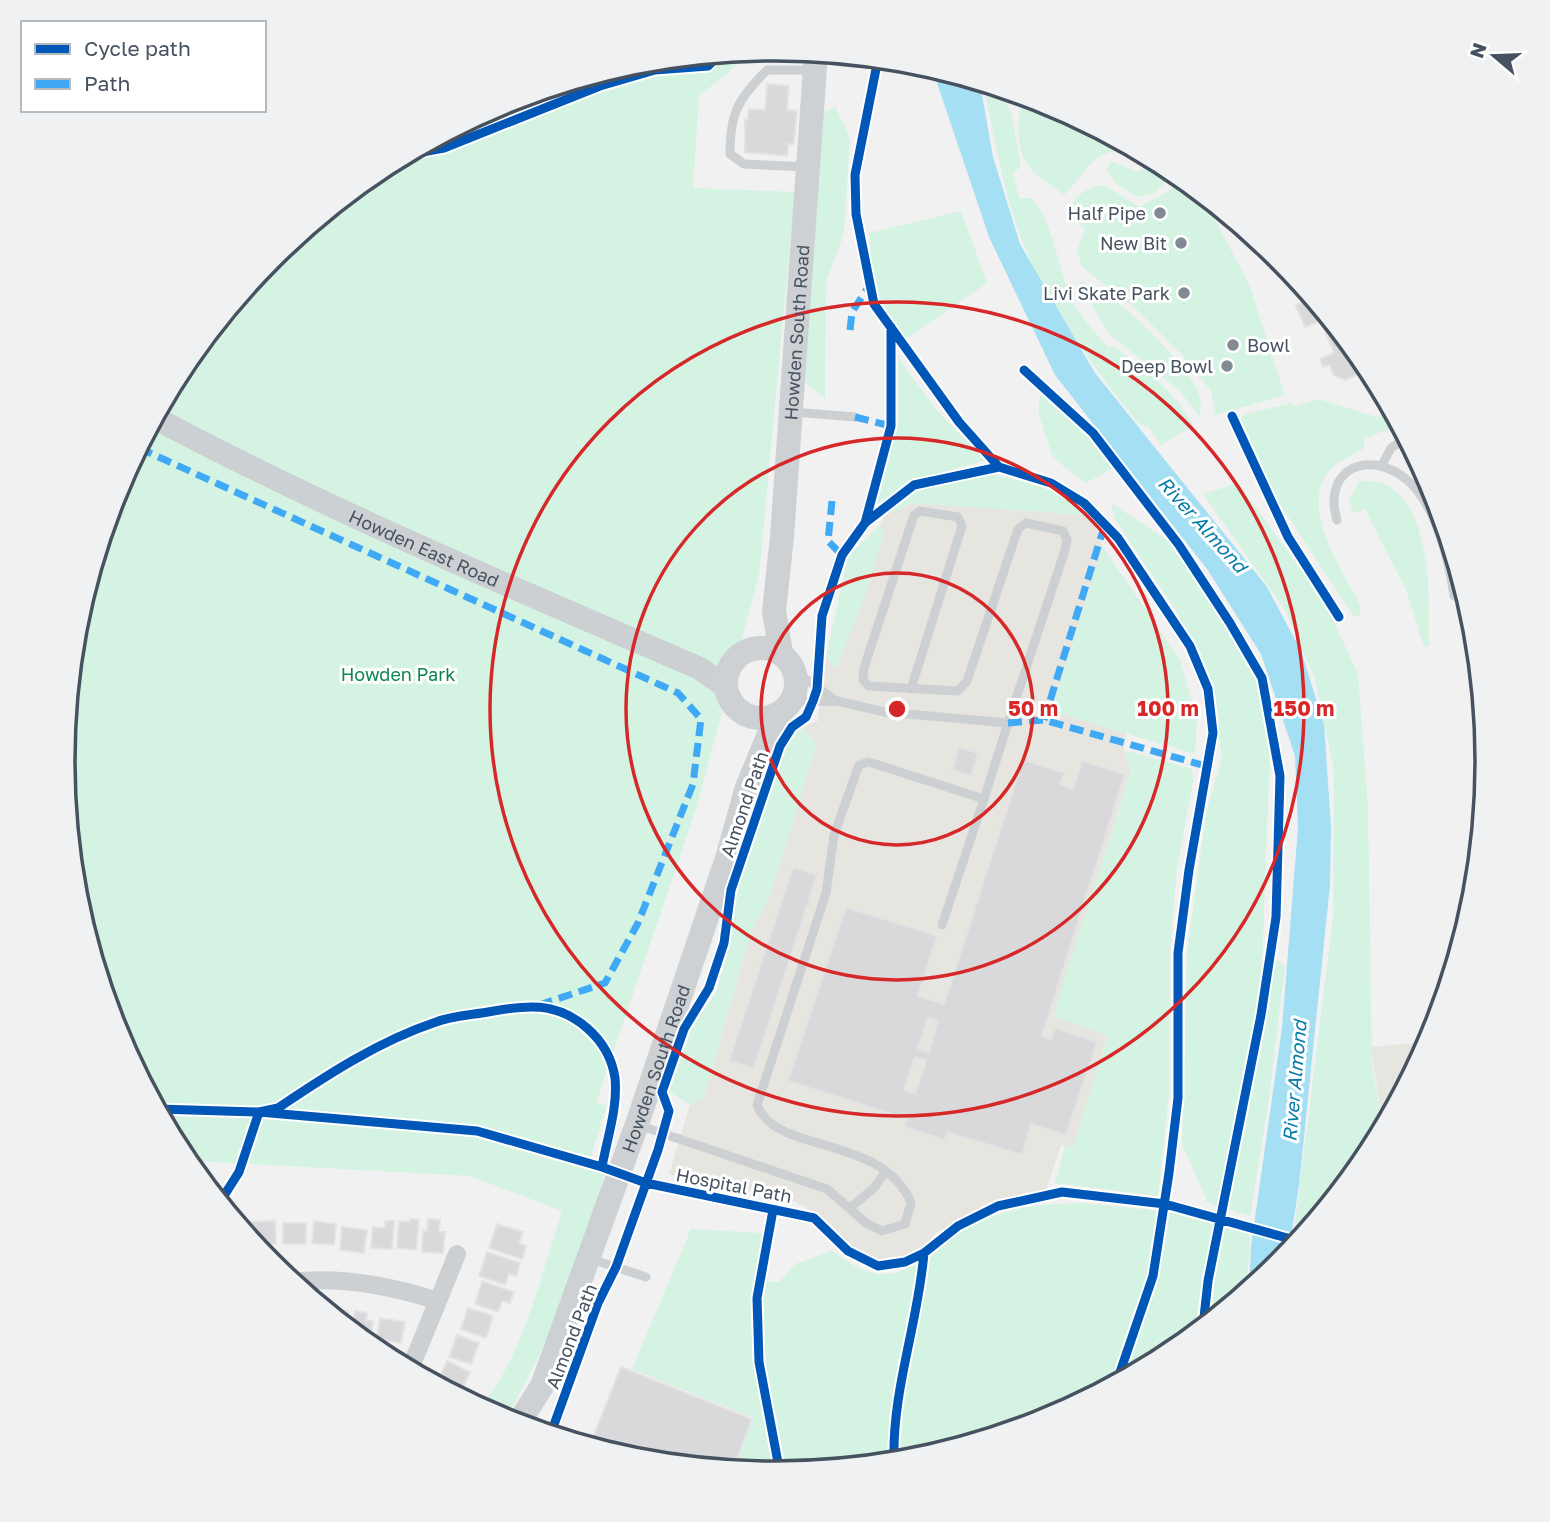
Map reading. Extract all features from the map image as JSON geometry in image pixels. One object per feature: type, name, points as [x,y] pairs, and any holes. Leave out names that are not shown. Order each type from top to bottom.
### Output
[{"type":"main road","name":"Howden South Road","points":[[524,1414],[542,1386],[637,1124],[727,858],[747,787],[784,708],[796,692],[774,611],[791,412],[815,63]]},
{"type":"main road","name":"Howden South Road","points":[[729,676],[736,658],[753,648],[774,611]]},
{"type":"main road","points":[[753,648],[768,648],[788,663]]},
{"type":"main road","points":[[729,676],[733,704],[747,715],[767,718],[784,708]]},
{"type":"main road","name":"Howden South Road","points":[[747,715],[747,787]]},
{"type":"street","name":"Howden East Road","points":[[163,422],[260,474],[385,532],[699,668],[729,676]]},
{"type":"street","points":[[414,1360],[457,1254]]},
{"type":"street","points":[[308,1281],[335,1280],[374,1284],[438,1301]]},
{"type":"lane","points":[[807,62],[767,69],[746,91],[730,123],[730,154],[744,164],[808,167]]},
{"type":"lane","points":[[791,412],[855,417]]},
{"type":"lane","points":[[1382,465],[1391,448],[1398,443]]},
{"type":"lane","points":[[1337,520],[1332,505],[1335,488],[1344,474],[1359,465],[1382,465],[1407,480],[1420,496],[1435,528]]},
{"type":"lane","points":[[912,689],[962,526],[958,517],[949,514],[920,511],[914,515],[864,668],[863,680],[869,686],[954,693],[964,687],[1018,528],[1026,523],[1057,528],[1066,535],[1065,550],[942,925]]},
{"type":"lane","points":[[788,663],[836,701]]},
{"type":"lane","points":[[784,708],[836,701],[885,712],[1008,723]]},
{"type":"lane","points":[[637,1124],[827,1189],[851,1207],[866,1223],[882,1231],[905,1224],[911,1203],[905,1189],[872,1161],[770,1125],[757,1105],[826,893],[834,835],[859,765],[869,762],[984,799]]},
{"type":"lane","points":[[851,1207],[874,1188],[885,1172]]},
{"type":"lane","points":[[589,1258],[646,1277]]},
{"type":"shaded area","points":[[911,503],[1085,515],[1094,524],[1103,547],[1052,710],[1126,733],[1124,750],[1131,771],[1054,1016],[1108,1035],[1073,1148],[1061,1145],[1046,1190],[994,1200],[935,1234],[924,1248],[907,1258],[888,1261],[870,1259],[853,1250],[818,1215],[796,1202],[669,1174],[690,1105],[704,1098],[752,929],[769,899],[817,744],[801,727],[818,721],[826,656],[835,668],[884,534],[880,525],[891,506],[895,512]]},
{"type":"shaded area","points":[[1415,1043],[1381,1112],[1371,1047]]},
{"type":"green space","name":"Howden Park","points":[[740,63],[699,96],[693,188],[795,192],[759,575],[696,809],[596,1103],[607,1105],[588,1166],[605,1173],[596,1205],[563,1300],[536,1361],[511,1408],[487,1398],[520,1338],[562,1211],[470,1176],[201,1161],[193,1150],[147,1070],[129,1029],[99,942],[81,852],[75,761],[81,670],[99,580],[112,536],[147,452],[193,372],[249,300],[280,266],[314,235],[386,179],[466,133],[550,98],[638,75],[684,67]]},
{"type":"green space","points":[[985,94],[1006,100],[1012,116],[1021,167],[1013,172],[1019,198],[1030,198],[1043,215],[1069,294],[1077,308],[1108,347],[1112,346],[1135,362],[1168,391],[1193,426],[1161,445],[1148,426],[1140,425],[1090,360],[1032,265],[1009,202]]},
{"type":"green space","points":[[835,106],[850,138],[844,234],[826,282],[825,399],[802,379],[823,114]]},
{"type":"green space","points":[[1022,107],[1084,133],[1116,150],[1098,158],[1064,195],[1036,175],[1024,160],[1019,142]]},
{"type":"green space","points":[[1111,161],[1138,172],[1145,167],[1166,181],[1155,193],[1138,197],[1115,183],[1107,170]]},
{"type":"green space","name":"Livi Skate Park","points":[[1105,185],[1139,207],[1174,186],[1213,216],[1249,284],[1285,395],[1215,415],[1211,391],[1184,357],[1136,309],[1082,267],[1077,251],[1085,229],[1071,217],[1073,204],[1080,194]]},
{"type":"green space","points":[[961,211],[987,283],[906,339],[881,301],[874,278],[869,233]]},
{"type":"green space","points":[[1078,282],[1094,285],[1096,291],[1118,303],[1165,347],[1189,375],[1197,389],[1201,405],[1199,416],[1179,390],[1109,334]]},
{"type":"green space","points":[[892,349],[936,410],[986,460],[928,478],[875,506],[893,433]]},
{"type":"green space","points":[[1040,393],[1092,437],[1113,468],[1086,483],[1053,458],[1038,411]]},
{"type":"green space","points":[[1318,399],[1377,417],[1383,414],[1391,429],[1364,438],[1364,448],[1331,468],[1320,488],[1321,522],[1327,541],[1361,607],[1360,615],[1354,617],[1276,498],[1240,425],[1246,414],[1291,403],[1296,406]]},
{"type":"green space","points":[[988,473],[1057,493],[1069,499],[1085,515],[911,503],[895,513],[891,506],[914,490],[937,481]]},
{"type":"green space","points":[[1360,480],[1387,485],[1402,497],[1413,515],[1421,535],[1428,582],[1429,646],[1424,647],[1406,590],[1365,509],[1352,513],[1349,500]]},
{"type":"green space","points":[[1238,483],[1324,601],[1358,674],[1368,807],[1372,1065],[1380,1112],[1330,1187],[1294,1229],[1333,919],[1334,770],[1315,679],[1285,610],[1203,494]]},
{"type":"green space","points":[[1111,503],[1169,541],[1259,680],[1270,751],[1262,965],[1275,959],[1285,966],[1268,1106],[1250,1216],[1208,1203],[1182,1144],[1187,953],[1206,814],[1222,757],[1209,675],[1175,609],[1114,518]]},
{"type":"green space","points":[[880,525],[884,534],[866,594],[836,669],[826,656],[848,557]]},
{"type":"green space","points":[[1103,547],[1180,660],[1197,717],[1195,754],[1051,711]]},
{"type":"green space","points":[[801,727],[817,744],[769,899],[752,929],[704,1098],[690,1105],[667,1090],[688,1032],[716,993],[729,947],[734,901],[789,742]]},
{"type":"green space","points":[[1124,750],[1192,769],[1193,782],[1177,869],[1170,947],[1169,1094],[1158,1196],[1055,1183],[1065,1146],[1073,1148],[1108,1036],[1053,1016],[1131,772]]},
{"type":"green space","points":[[1082,1203],[1174,1212],[1251,1230],[1247,1277],[1164,1343],[1084,1389],[1000,1424],[956,1437],[866,1455],[775,1461],[738,1459],[754,1418],[632,1369],[691,1229],[762,1233],[759,1281],[779,1282],[795,1264],[832,1251],[870,1272],[893,1273],[916,1264],[960,1232],[991,1217],[1013,1210]]},
{"type":"water","name":"River Almond","points":[[936,81],[982,93],[993,157],[1020,244],[1095,373],[1267,587],[1301,651],[1324,724],[1331,826],[1330,885],[1299,1185],[1292,1232],[1250,1275],[1251,1246],[1282,1028],[1298,827],[1295,756],[1261,654],[1207,569],[1055,375],[989,237]]},
{"type":"building","points":[[767,84],[789,86],[787,110],[797,111],[794,144],[788,144],[787,156],[745,152],[745,120],[748,120],[749,109],[765,110]]},
{"type":"building","points":[[1303,302],[1319,322],[1305,327],[1296,305]]},
{"type":"building","points":[[1324,327],[1358,374],[1345,380],[1333,375],[1330,365],[1323,367],[1320,359],[1334,353]]},
{"type":"building","points":[[959,747],[978,753],[971,776],[952,770]]},
{"type":"building","points":[[1023,760],[1065,773],[1060,784],[1073,789],[1082,761],[1125,774],[1042,1036],[1051,1040],[1055,1028],[1097,1042],[1066,1135],[1031,1124],[1022,1155],[947,1132],[945,1140],[904,1127],[907,1119],[788,1081],[846,907],[937,936],[918,996],[944,1004]],"holes":[[[928,1018],[938,1021],[929,1052],[918,1049]],[[915,1057],[926,1061],[915,1094],[904,1090]]]},
{"type":"building","points":[[793,867],[817,875],[754,1069],[729,1061]]},
{"type":"building","points":[[410,1219],[419,1220],[416,1250],[397,1248],[399,1221],[410,1222]]},
{"type":"building","points":[[428,1219],[440,1220],[439,1232],[445,1232],[443,1253],[422,1252],[423,1230],[427,1231]]},
{"type":"building","points":[[275,1221],[276,1244],[269,1244],[250,1222]]},
{"type":"building","points":[[314,1221],[336,1224],[334,1245],[312,1243]]},
{"type":"building","points":[[385,1221],[394,1221],[392,1249],[371,1248],[373,1227],[385,1228]]},
{"type":"building","points":[[283,1223],[306,1223],[306,1244],[283,1244]]},
{"type":"building","points":[[497,1224],[523,1232],[519,1243],[526,1246],[522,1259],[489,1248]]},
{"type":"building","points":[[342,1227],[367,1230],[364,1253],[340,1250]]},
{"type":"building","points":[[487,1252],[520,1263],[516,1276],[509,1273],[505,1285],[479,1276]]},
{"type":"building","points":[[482,1281],[514,1292],[510,1303],[502,1301],[498,1312],[475,1304]]},
{"type":"building","points":[[468,1308],[493,1316],[486,1338],[461,1329]]},
{"type":"building","points":[[355,1311],[367,1313],[366,1320],[373,1321],[371,1332],[354,1319]]},
{"type":"building","points":[[380,1318],[405,1322],[401,1343],[377,1337]]},
{"type":"building","points":[[457,1335],[479,1343],[471,1364],[449,1357]]},
{"type":"building","points":[[447,1361],[470,1372],[463,1387],[441,1375]]},
{"type":"building","points":[[621,1367],[752,1419],[737,1459],[684,1455],[593,1437]]},
{"type":"marked path","points":[[850,330],[852,312],[869,286]]},
{"type":"marked path","points":[[855,417],[891,426]]},
{"type":"marked path","points":[[147,452],[678,693],[701,719],[693,784],[638,923],[605,983],[542,1004]]},
{"type":"marked path","points":[[832,501],[828,541],[842,555]]},
{"type":"marked path","points":[[1044,720],[1105,524]]},
{"type":"marked path","points":[[1008,723],[1044,720],[1206,766]]},
{"type":"cycle path","points":[[676,68],[709,65]]},
{"type":"cycle path","points":[[876,69],[855,175],[856,214],[874,304],[959,422],[999,467],[1051,483],[1084,503],[1118,538],[1190,646],[1208,689],[1213,733],[1189,870],[1178,953],[1178,1098],[1169,1173],[1153,1276],[1121,1369]]},
{"type":"cycle path","points":[[435,150],[600,86],[637,75]]},
{"type":"cycle path","name":"Almond Path","points":[[554,1425],[598,1303],[616,1267],[658,1150],[669,1111],[662,1092],[684,1029],[709,988],[724,943],[731,890],[780,746],[792,727],[806,717],[817,689],[822,616],[842,555],[865,523],[891,426],[891,327]]},
{"type":"cycle path","points":[[1024,370],[1093,433],[1179,545],[1262,678],[1280,776],[1276,917],[1261,1015],[1208,1281],[1204,1313]]},
{"type":"cycle path","points":[[1232,416],[1288,537],[1339,617]]},
{"type":"cycle path","points":[[865,523],[914,485],[999,467]]},
{"type":"cycle path","name":"Hospital Path","points":[[259,1112],[278,1108],[354,1060],[415,1030],[455,1017],[540,1007],[564,1013],[575,1019],[597,1038],[609,1057],[616,1089],[602,1167],[646,1183],[814,1218],[848,1251],[878,1266],[905,1262],[924,1253],[958,1226],[998,1206],[1062,1192],[1165,1204],[1287,1238]]},
{"type":"cycle path","points":[[168,1109],[259,1112],[477,1131],[602,1167]]},
{"type":"cycle path","points":[[225,1193],[239,1172],[259,1112]]},
{"type":"cycle path","name":"Hospital Path","points":[[773,1210],[757,1298],[759,1362],[778,1461]]},
{"type":"cycle path","points":[[894,1450],[897,1409],[924,1253]]},
{"type":"place","name":"Half Pipe","points":[[1160,213]]},
{"type":"place","name":"New Bit","points":[[1181,243]]},
{"type":"place","name":"Livi Skate Park","points":[[1184,293]]},
{"type":"place","name":"Bowl","points":[[1233,345]]},
{"type":"place","name":"Deep Bowl","points":[[1227,366]]}]
